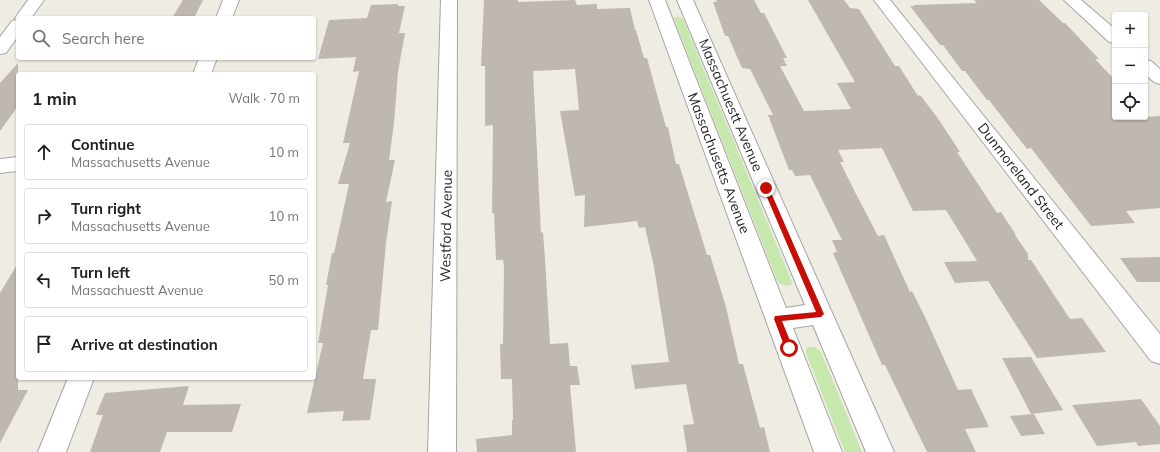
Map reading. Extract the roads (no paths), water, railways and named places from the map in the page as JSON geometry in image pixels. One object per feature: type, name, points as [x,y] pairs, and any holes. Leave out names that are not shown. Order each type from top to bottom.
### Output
[{"type":"street","points":[[24,16],[36,0]]},
{"type":"street","points":[[225,16],[231,0]]},
{"type":"street","name":"Westford Avenue","points":[[442,452],[449,0]]},
{"type":"street","name":"Dunmoreland Street","points":[[882,0],[1160,353]]},
{"type":"street","points":[[1072,0],[1112,35]]},
{"type":"street","name":"Massachusetts Avenue","points":[[687,3],[659,4],[828,452]]},
{"type":"street","name":"Massachuestt Avenue","points":[[687,3],[880,452]]},
{"type":"street","points":[[0,49],[16,27]]},
{"type":"street","points":[[203,72],[207,60]]},
{"type":"street","points":[[1148,68],[1160,78]]},
{"type":"street","points":[[0,166],[16,164]]},
{"type":"street","points":[[778,319],[821,314]]},
{"type":"street","points":[[52,452],[80,380]]}]
